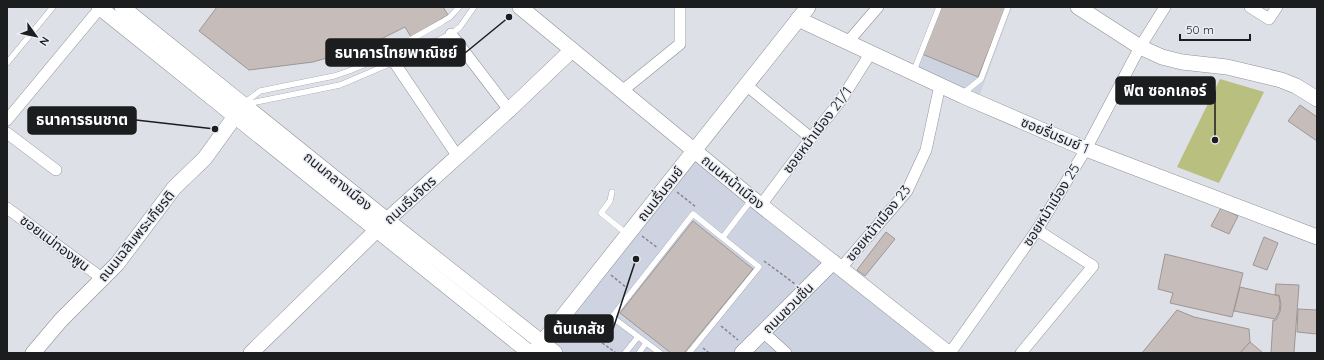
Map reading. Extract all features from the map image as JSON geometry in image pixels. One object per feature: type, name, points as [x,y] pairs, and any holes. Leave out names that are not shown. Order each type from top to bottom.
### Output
[{"type":"street","name":"ถนนหน้าเมือง","points":[[520,7],[757,202],[942,350]]},
{"type":"street","points":[[622,91],[680,44],[680,7]]},
{"type":"street","name":"ถนนรื่นรมย์","points":[[538,348],[808,7]]},
{"type":"street","points":[[847,43],[878,7]]},
{"type":"street","points":[[1078,7],[1140,47],[1162,57],[1182,62],[1227,67],[1281,80],[1296,86],[1317,99]]},
{"type":"street","name":"ซอยหน้าเมือง 25","points":[[942,350],[1037,230],[1086,149],[1140,47],[1165,7]]},
{"type":"street","points":[[1250,7],[1269,19],[1277,7]]},
{"type":"street","name":"ถนนกลางเมือง","points":[[100,8],[120,11],[239,110],[538,348],[555,353]]},
{"type":"street","points":[[7,120],[100,8]]},
{"type":"street","name":"ซอยรื่นรมย์ 1","points":[[798,19],[870,54],[963,96],[1086,149],[1317,237]]},
{"type":"street","points":[[451,34],[509,110]]},
{"type":"street","name":"ถนนรึนจิตร","points":[[251,353],[382,225],[458,157],[572,50]]},
{"type":"street","name":"ซอยหน้าเมือง 21/1","points":[[757,202],[841,100],[870,54]]},
{"type":"street","points":[[394,62],[458,157]]},
{"type":"street","points":[[746,85],[810,138]]},
{"type":"street","name":"ซอยหน้าเมือง 23","points":[[837,265],[907,191],[926,150],[940,85]]},
{"type":"street","name":"ถนนเฉลิมพระเกียรติ","points":[[32,353],[61,320],[117,264],[174,188],[205,158],[239,110]]},
{"type":"street","points":[[7,133],[56,170]]},
{"type":"street","name":"ซอยแม่ทองพูน","points":[[7,208],[103,279]]},
{"type":"street","name":"ถนนกลางเมือง","points":[[382,225],[530,353]]},
{"type":"street","points":[[1021,353],[1093,266],[1037,230]]},
{"type":"street","name":"ถนนชวนชื่น","points":[[745,350],[804,291],[837,265]]},
{"type":"street","points":[[763,332],[786,353]]},
{"type":"lane","points":[[7,63],[53,7]]},
{"type":"lane","points":[[239,110],[260,91],[334,76],[373,61],[450,17],[459,7]]},
{"type":"lane","points":[[239,110],[340,85],[394,62],[451,34],[460,27],[474,7]]},
{"type":"lane","points":[[913,73],[939,7]]},
{"type":"lane","points":[[963,96],[966,91],[981,78],[1008,7]]},
{"type":"lane","points":[[612,192],[610,201],[601,213],[630,232]]},
{"type":"lane","points":[[723,237],[757,202]]},
{"type":"lane","points":[[660,353],[612,317],[693,214],[760,267],[689,353]]},
{"type":"lane","points":[[625,353],[638,336]]},
{"type":"lane","points":[[639,353],[646,343]]},
{"type":"path","points":[[668,184],[698,208],[693,214]]},
{"type":"path","points":[[630,232],[663,252]]},
{"type":"path","points":[[760,267],[764,261],[804,291]]},
{"type":"path","points":[[601,268],[632,291]]},
{"type":"path","points":[[564,315],[616,353]]},
{"type":"path","points":[[596,337],[612,317]]},
{"type":"path","points":[[714,321],[745,350]]},
{"type":"shaded area","points":[[936,7],[1012,7],[979,97],[912,68]]},
{"type":"shaded area","points":[[694,150],[948,353],[561,353],[547,340]]},
{"type":"green space","points":[[1220,79],[1264,92],[1219,183],[1177,167]]},
{"type":"building","points":[[217,7],[443,7],[448,15],[411,37],[405,27],[365,47],[313,62],[249,70],[199,31]]},
{"type":"building","points":[[941,7],[1006,7],[978,77],[922,54]]},
{"type":"building","points":[[1300,105],[1317,117],[1317,141],[1288,121]]},
{"type":"building","points":[[1221,208],[1238,216],[1229,234],[1211,226]]},
{"type":"building","points":[[693,221],[753,269],[684,353],[671,353],[620,313]]},
{"type":"building","points":[[886,232],[895,239],[865,276],[857,270]]},
{"type":"building","points":[[1264,237],[1278,243],[1267,270],[1253,265]]},
{"type":"building","points":[[1165,254],[1243,273],[1232,317],[1170,303],[1173,293],[1158,289]]},
{"type":"building","points":[[1276,284],[1299,285],[1294,353],[1271,353],[1273,320],[1276,320],[1280,312],[1281,304],[1279,295],[1275,295]]},
{"type":"building","points":[[1240,287],[1279,296],[1279,312],[1275,319],[1234,311]]},
{"type":"building","points":[[1298,309],[1317,310],[1317,334],[1297,332]]},
{"type":"building","points":[[1177,310],[1194,317],[1249,329],[1250,342],[1240,353],[1142,353]]},
{"type":"building","points":[[1250,342],[1263,353],[1240,353]]},
{"type":"place","name":"ธนาคารไทยพาณิชย์","points":[[509,17]]},
{"type":"place","name":"ธนาคารธนชาต","points":[[215,129]]},
{"type":"place","name":"ฟิต ซอกเกอร์","points":[[1215,140]]},
{"type":"place","name":"ต้นเภสัช","points":[[636,259]]}]
